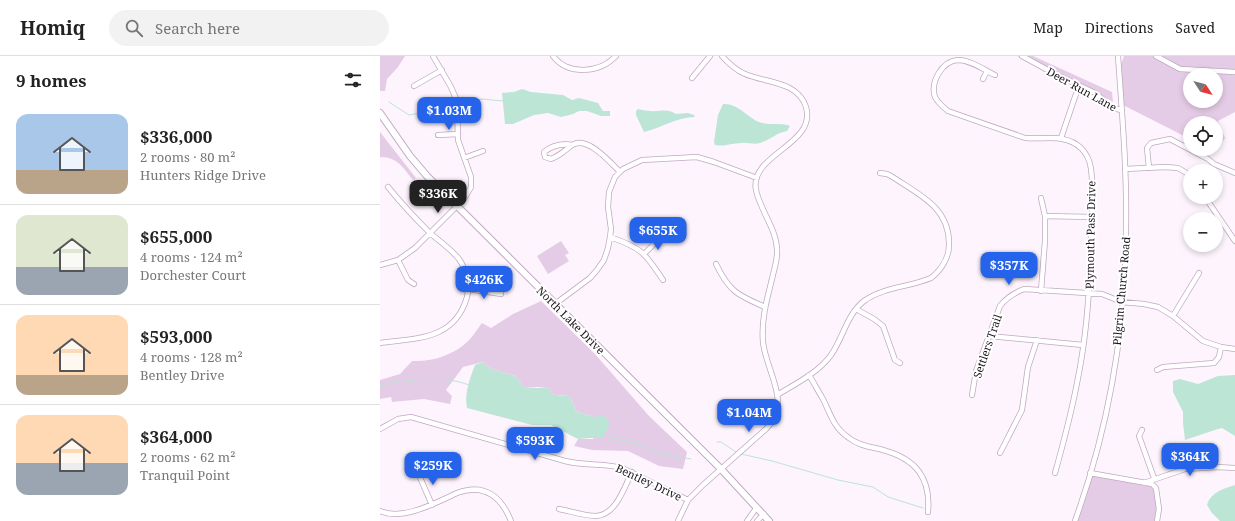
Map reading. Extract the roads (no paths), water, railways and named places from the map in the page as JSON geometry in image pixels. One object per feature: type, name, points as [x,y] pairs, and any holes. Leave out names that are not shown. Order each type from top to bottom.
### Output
[{"type":"main road","name":"North Lake Drive","points":[[380,113],[410,156],[427,176],[721,469],[770,521]]},
{"type":"street","points":[[380,265],[398,260],[415,248],[469,194],[472,184],[459,143],[457,101],[453,90],[433,56]]},
{"type":"street","points":[[553,56],[565,66],[587,70],[602,67],[616,56]]},
{"type":"street","points":[[692,78],[710,56]]},
{"type":"street","points":[[678,521],[688,500],[772,424],[777,413],[779,404],[774,380],[764,354],[762,333],[765,306],[777,260],[777,250],[776,240],[756,189],[757,178],[770,158],[789,145],[803,130],[806,120],[806,108],[802,98],[794,90],[738,71],[722,56]]},
{"type":"street","name":"Deer Run Lane","points":[[1022,56],[1094,93],[1113,108],[1121,110]]},
{"type":"street","name":"Pilgrim Church Road","points":[[1075,521],[1100,437],[1113,376],[1122,302],[1126,227],[1125,169],[1118,56]]},
{"type":"street","points":[[1156,56],[1180,68],[1235,72]]},
{"type":"street","name":"Plymouth Pass Drive","points":[[995,75],[969,62],[958,60],[948,63],[940,71],[935,81],[934,89],[936,97],[941,105],[948,111],[1025,138],[1061,138],[1071,141],[1081,148],[1088,157],[1091,169],[1092,217],[1089,293],[1083,345],[1068,428],[1055,473]]},
{"type":"street","points":[[414,86],[442,70]]},
{"type":"street","points":[[983,79],[987,71]]},
{"type":"street","points":[[1061,138],[1076,94]]},
{"type":"street","points":[[438,135],[458,134]]},
{"type":"street","points":[[1149,168],[1147,148],[1151,143],[1170,139],[1208,158],[1214,164],[1235,173]]},
{"type":"street","points":[[572,145],[560,156],[551,160],[545,157],[544,152],[556,145],[582,144],[592,147],[620,172]]},
{"type":"street","points":[[464,158],[484,151]]},
{"type":"street","points":[[555,304],[590,278],[597,270],[606,254],[610,237],[608,207],[609,192],[615,177],[620,172],[642,160],[697,157],[757,178]]},
{"type":"street","points":[[1125,169],[1178,168],[1183,171]]},
{"type":"street","points":[[777,395],[810,375],[820,367],[830,356],[856,308],[864,301],[874,295],[930,278],[935,275],[944,264],[949,251],[949,237],[947,227],[938,209],[891,176],[880,173]]},
{"type":"street","points":[[380,343],[431,336],[444,330],[452,324],[460,314],[466,303],[469,289],[465,271],[458,259],[406,209],[388,188]]},
{"type":"street","points":[[1041,198],[1045,216],[1045,240],[1041,291]]},
{"type":"street","points":[[1209,204],[1235,242]]},
{"type":"street","points":[[1045,216],[1092,217]]},
{"type":"street","points":[[610,237],[631,245],[644,254],[663,280]]},
{"type":"street","points":[[644,254],[661,237]]},
{"type":"street","points":[[398,260],[408,280],[414,284]]},
{"type":"street","points":[[716,264],[723,278],[732,290],[746,299],[765,306]]},
{"type":"street","points":[[1173,316],[1199,273]]},
{"type":"street","points":[[469,289],[501,294]]},
{"type":"street","name":"Settlers Trail","points":[[972,395],[976,371],[1000,306],[1006,298],[1014,293],[1024,290],[1089,293],[1110,296],[1122,302],[1158,307],[1173,316],[1203,341],[1221,347],[1235,349]]},
{"type":"street","points":[[856,308],[874,318],[883,326],[895,360],[900,363]]},
{"type":"street","points":[[989,336],[1083,345]]},
{"type":"street","points":[[1000,453],[1022,410],[1028,368],[1037,340]]},
{"type":"street","points":[[1157,370],[1163,368],[1214,363],[1219,357],[1221,347]]},
{"type":"street","points":[[810,375],[838,429],[857,443],[900,456],[915,467],[926,483],[929,495],[928,512]]},
{"type":"street","name":"Bentley Drive","points":[[380,429],[398,419],[411,417],[565,461],[580,464],[613,465],[632,472],[688,500]]},
{"type":"street","points":[[1142,430],[1139,436],[1154,478]]},
{"type":"street","points":[[1144,483],[1154,478],[1190,468],[1235,468]]},
{"type":"street","points":[[559,509],[594,516],[606,513],[616,504],[632,472]]},
{"type":"street","points":[[418,473],[432,505]]},
{"type":"street","points":[[1090,474],[1152,484],[1156,488],[1159,509],[1157,521]]},
{"type":"street","points":[[380,512],[394,517],[405,516],[464,490],[481,490],[491,494],[500,501],[511,521]]},
{"type":"street","points":[[747,521],[757,507]]},
{"type":"street","points":[[757,521],[764,514]]},
{"type":"waterway","points":[[460,106],[482,99],[503,101]]},
{"type":"waterway","points":[[389,102],[409,115],[451,107]]},
{"type":"waterway","points":[[380,385],[425,379],[448,380],[469,385]]},
{"type":"waterway","points":[[604,434],[609,437],[635,443],[659,453],[691,459]]},
{"type":"waterway","points":[[717,442],[721,442],[736,452]]},
{"type":"waterway","points":[[741,454],[772,461],[838,480],[873,487],[888,497],[923,508]]}]
